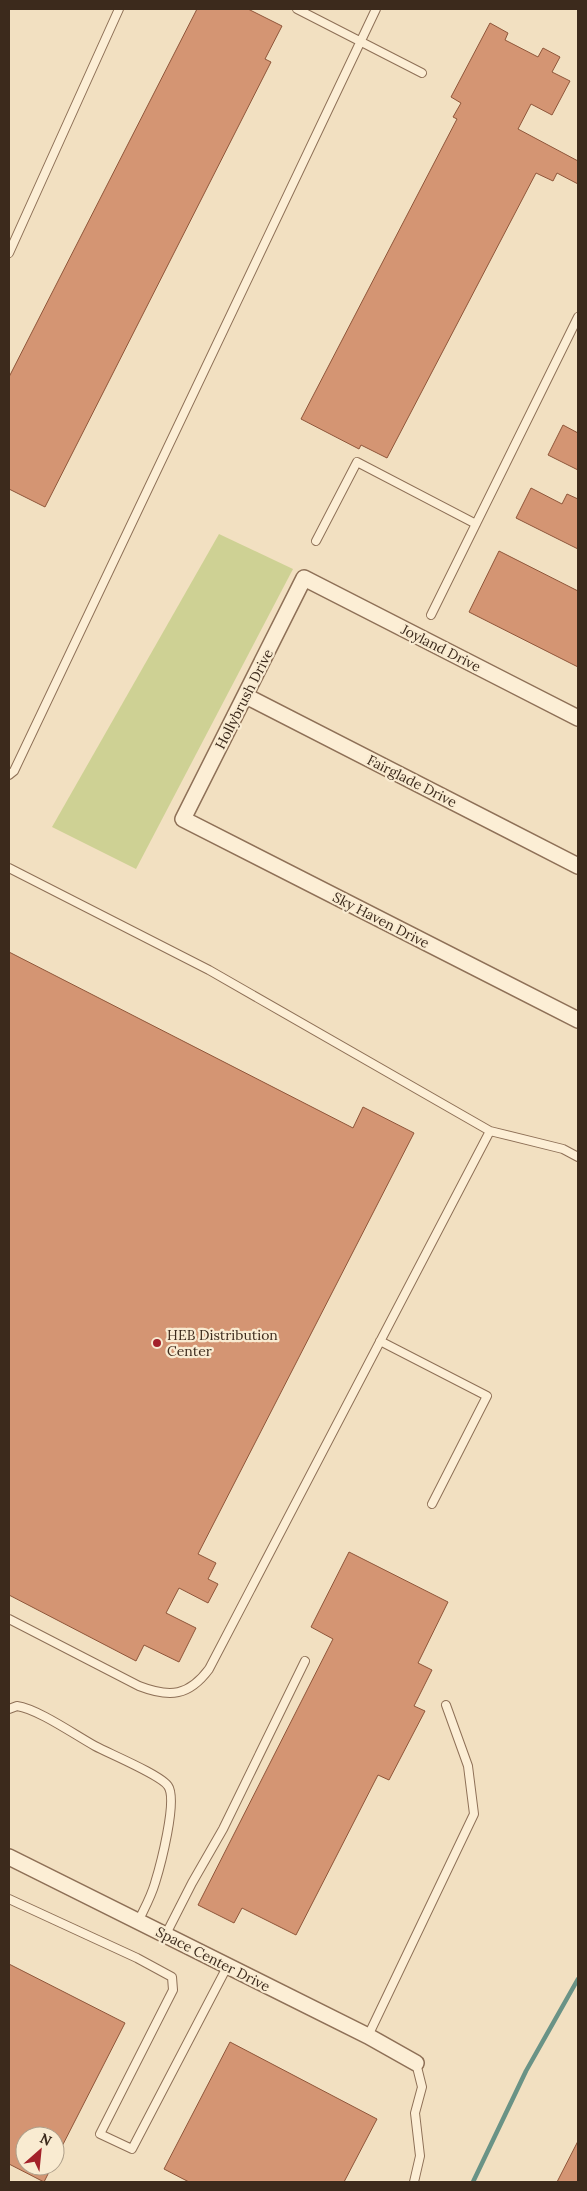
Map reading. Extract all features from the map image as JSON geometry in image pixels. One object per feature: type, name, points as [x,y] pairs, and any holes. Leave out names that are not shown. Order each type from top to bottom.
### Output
[{"type":"street","name":"Hollybrush Drive","points":[[183,819],[304,578]]},
{"type":"street","name":"Joyland Drive","points":[[304,578],[578,718]]},
{"type":"street","name":"Fairglade Drive","points":[[246,696],[578,866]]},
{"type":"street","name":"Sky Haven Drive","points":[[183,819],[578,1020]]},
{"type":"street","name":"Space Center Drive","points":[[9,1857],[226,1967],[368,2036],[416,2063]]},
{"type":"lane","points":[[9,253],[119,9]]},
{"type":"lane","points":[[297,9],[361,40],[422,73]]},
{"type":"lane","points":[[9,774],[14,771],[376,9]]},
{"type":"lane","points":[[431,615],[578,317]]},
{"type":"lane","points":[[316,541],[357,462],[476,524]]},
{"type":"lane","points":[[9,868],[209,970],[490,1131],[563,1149],[578,1157]]},
{"type":"lane","points":[[9,1619],[139,1686],[157,1693],[172,1694],[188,1689],[200,1680],[209,1669],[490,1131]]},
{"type":"lane","points":[[380,1341],[487,1396],[432,1504]]},
{"type":"lane","points":[[165,1936],[192,1883],[223,1829],[304,1661]]},
{"type":"lane","points":[[368,2036],[474,1814],[468,1766],[446,1705]]},
{"type":"lane","points":[[9,1709],[17,1706],[35,1712],[118,1759],[157,1777],[169,1787],[172,1798],[162,1859],[149,1900],[138,1922]]},
{"type":"lane","points":[[9,1899],[137,1958],[172,1977],[173,1990],[100,2134],[132,2149],[226,1967]]},
{"type":"lane","points":[[414,2182],[420,2156],[415,2113],[422,2087],[416,2063]]},
{"type":"green space","points":[[219,534],[293,569],[136,869],[52,827]]},
{"type":"building","points":[[197,9],[248,9],[282,26],[265,59],[271,62],[45,507],[9,489],[9,377]]},
{"type":"building","points":[[490,23],[508,33],[505,40],[538,57],[543,48],[560,57],[552,72],[570,81],[552,115],[531,104],[518,129],[578,161],[578,184],[557,173],[553,181],[536,173],[387,458],[361,445],[359,449],[301,419],[457,119],[453,117],[461,103],[451,97]]},
{"type":"building","points":[[563,425],[578,433],[578,470],[548,455]]},
{"type":"building","points":[[531,488],[562,504],[567,494],[578,499],[578,549],[516,518]]},
{"type":"building","points":[[499,551],[578,591],[578,667],[469,612]]},
{"type":"building","name":"HEB Distribution Center","points":[[9,952],[353,1128],[363,1107],[414,1133],[198,1554],[216,1563],[208,1579],[218,1584],[208,1603],[179,1588],[166,1613],[196,1628],[179,1662],[144,1645],[136,1661],[9,1595]]},
{"type":"building","points":[[349,1552],[448,1602],[418,1663],[432,1670],[414,1706],[425,1711],[389,1780],[378,1775],[296,1935],[242,1908],[234,1923],[198,1905],[333,1639],[311,1627]]},
{"type":"building","points":[[9,1964],[125,2023],[65,2140],[65,2126],[15,2126],[15,2167],[9,2164]]},
{"type":"building","points":[[230,2042],[377,2119],[344,2182],[189,2182],[164,2169]]},
{"type":"building","points":[[578,2141],[578,2182],[557,2182]]},
{"type":"building","points":[[32,2176],[47,2176],[44,2182]]},
{"type":"waterway","points":[[473,2182],[526,2071],[578,1979]]},
{"type":"place","name":"HEB Distribution Center","points":[[157,1343]]}]
